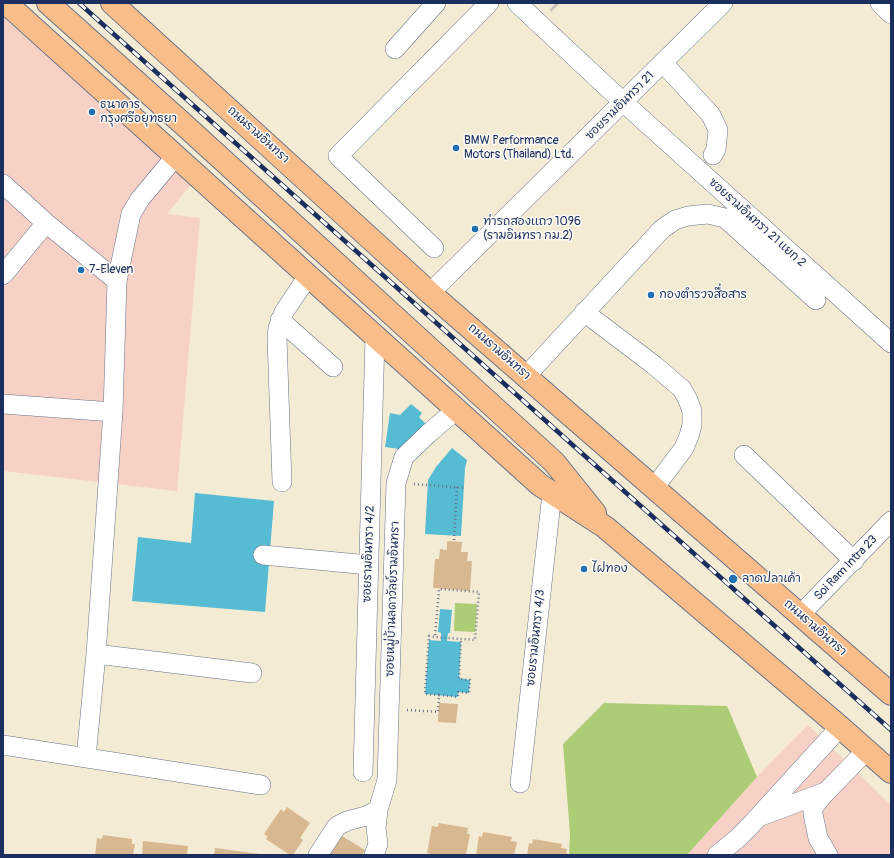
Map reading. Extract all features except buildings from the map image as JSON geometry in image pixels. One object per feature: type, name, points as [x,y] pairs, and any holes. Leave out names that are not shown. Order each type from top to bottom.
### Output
[{"type":"main road","points":[[48,3],[181,122],[554,462],[605,527]]},
{"type":"main road","name":"ถนนรามอินทรา","points":[[112,3],[430,292],[891,694]]},
{"type":"main road","points":[[6,8],[176,156],[540,485],[605,527],[891,772]]},
{"type":"street","points":[[395,49],[436,3]]},
{"type":"street","points":[[434,248],[338,156],[489,3]]},
{"type":"street","name":"ซอยรามอินทรา 21 แยก 2","points":[[516,3],[623,102],[891,343]]},
{"type":"street","name":"ซอยรามอินทรา 21","points":[[430,292],[723,3]]},
{"type":"street","points":[[880,3],[891,14]]},
{"type":"street","points":[[663,63],[711,115],[718,130],[716,149],[713,155]]},
{"type":"street","points":[[86,758],[96,654],[113,412],[117,281],[131,214],[140,199],[176,156]]},
{"type":"street","points":[[3,184],[46,223],[117,281]]},
{"type":"street","points":[[526,376],[662,229],[675,220],[688,216],[708,214],[725,218],[816,300]]},
{"type":"street","points":[[3,275],[46,223]]},
{"type":"street","points":[[282,482],[277,338],[280,320],[284,312],[308,276]]},
{"type":"street","points":[[584,312],[654,365],[682,389],[688,400],[692,411],[692,425],[689,436],[684,448],[654,488]]},
{"type":"street","points":[[280,320],[333,367]]},
{"type":"street","name":"ซอยรามอินทรา 4/2","points":[[363,772],[375,337]]},
{"type":"street","points":[[3,404],[113,412]]},
{"type":"street","name":"ซอยหมู่บ้านลดาวัลย์รามอินทรา","points":[[374,855],[378,844],[376,828],[378,810],[387,780],[396,483],[404,457],[456,410]]},
{"type":"street","points":[[744,455],[854,561]]},
{"type":"street","name":"ซอยรามอินทรา 4/3","points":[[520,783],[552,493]]},
{"type":"street","name":"Soi Ram Intra 23","points":[[800,615],[854,561],[891,521]]},
{"type":"street","points":[[263,555],[369,565]]},
{"type":"street","points":[[96,654],[252,673]]},
{"type":"street","points":[[717,855],[737,839],[840,727]]},
{"type":"street","points":[[3,745],[261,785]]},
{"type":"street","points":[[828,855],[818,838],[812,814],[813,808],[816,803],[867,750]]},
{"type":"street","points":[[758,817],[827,792]]},
{"type":"street","points":[[318,855],[337,826],[347,821],[366,816],[378,810]]},
{"type":"path","points":[[396,483],[464,488]]},
{"type":"path","points":[[454,540],[457,487]]},
{"type":"path","points":[[435,637],[438,589],[479,592],[475,640],[462,639],[435,637],[429,636],[425,694],[458,697],[458,692],[469,693],[470,680],[459,679],[462,639]]},
{"type":"path","points":[[389,709],[438,712],[439,695]]},
{"type":"shaded area","points":[[3,17],[192,183],[167,214],[200,218],[177,491],[3,471]]},
{"type":"shaded area","points":[[808,725],[891,805],[891,855],[687,855],[757,777]]},
{"type":"green space","points":[[455,603],[477,604],[475,632],[454,631]]},
{"type":"green space","points":[[604,703],[727,706],[757,777],[687,855],[569,855],[570,834],[563,744]]},
{"type":"water","points":[[411,404],[422,413],[419,417],[426,424],[399,449],[385,447],[390,413],[400,415]]},
{"type":"water","points":[[452,448],[467,460],[465,468],[461,536],[425,534],[428,480],[436,467]]},
{"type":"water","points":[[195,493],[274,501],[265,612],[132,601],[138,537],[191,543]]},
{"type":"water","points":[[440,609],[452,610],[450,633],[448,633],[447,641],[461,642],[459,678],[470,680],[469,693],[458,692],[458,697],[425,694],[429,640],[441,641],[441,633],[438,632]]},
{"type":"railway","points":[[79,3],[891,730]]},
{"type":"place","name":"ธนาคาร กรุงศรีอยุทธยา","points":[[92,112]]},
{"type":"place","name":"BMW Performance Motors (Thailand) Ltd.","points":[[456,148]]},
{"type":"place","name":"ท่ารถสองแถว 1096 (รามอินทรา กม.2)","points":[[475,229]]},
{"type":"place","name":"7-Eleven","points":[[81,270]]},
{"type":"place","name":"กองตำรวจสื่อสาร","points":[[651,295]]},
{"type":"place","name":"ไฝทอง","points":[[584,569]]},
{"type":"place","name":"ลาดปลาเค้า","points":[[733,579]]}]
